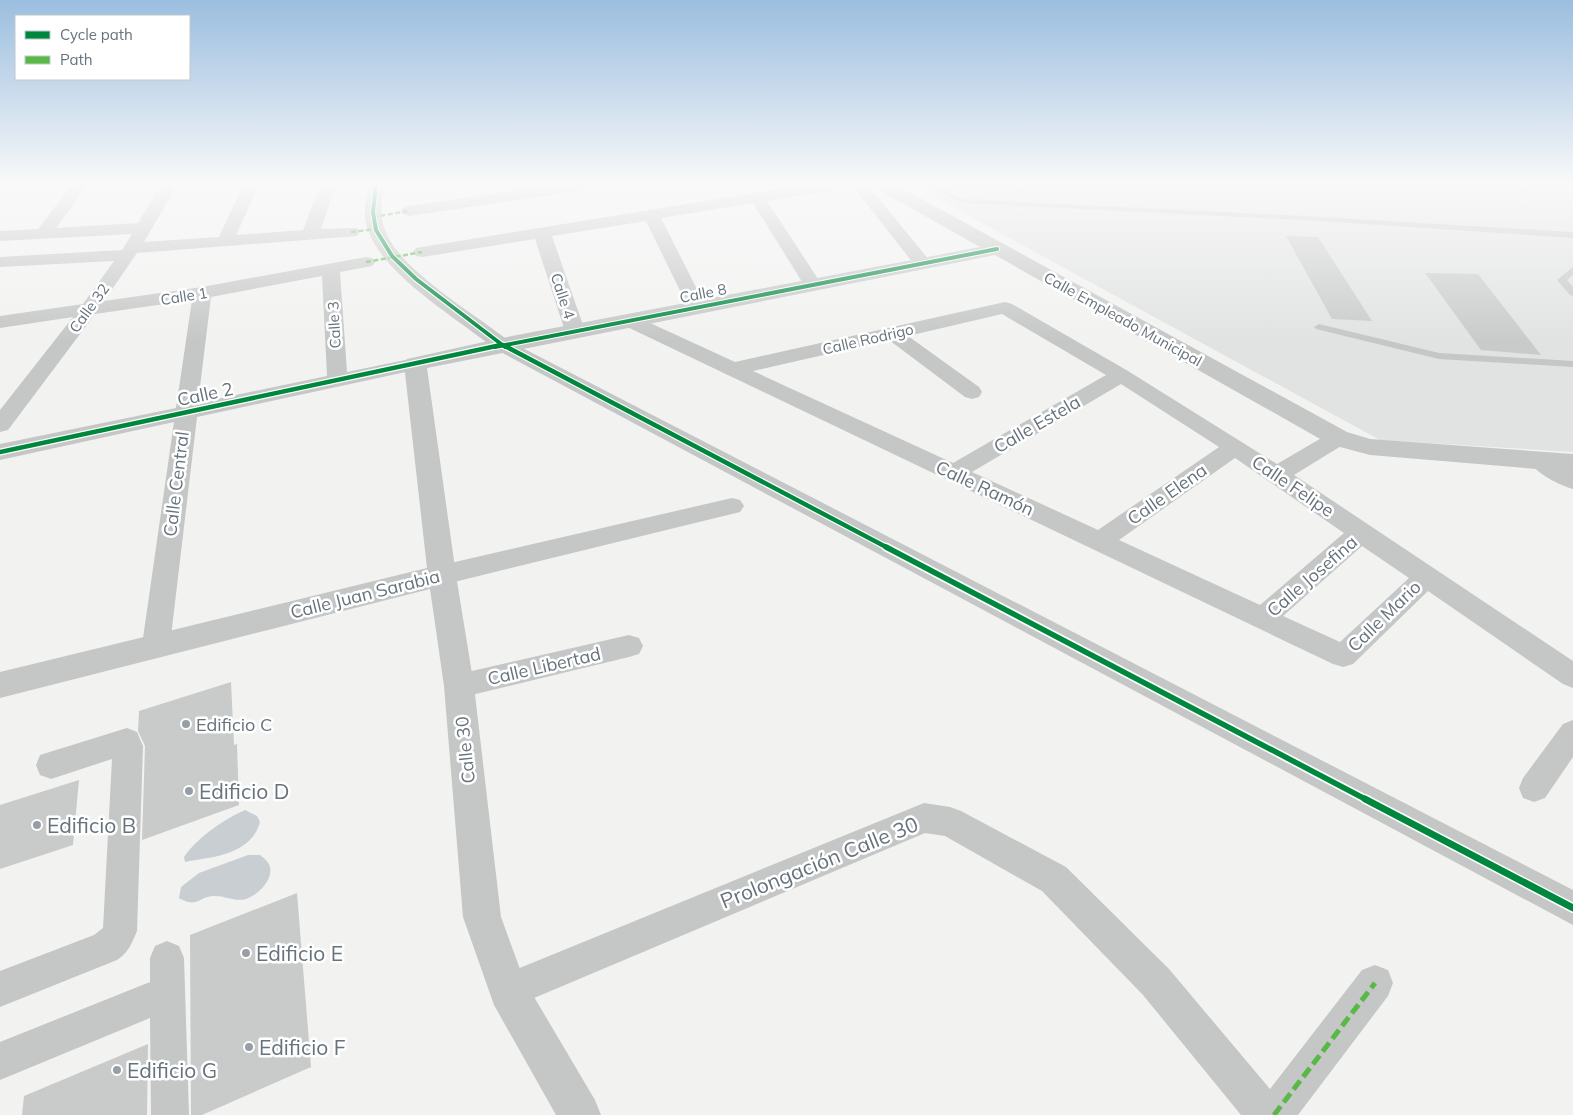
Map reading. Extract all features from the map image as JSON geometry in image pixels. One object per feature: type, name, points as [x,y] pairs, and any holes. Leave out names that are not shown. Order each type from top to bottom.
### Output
[{"type":"street","name":"Calle 32","points":[[0,425],[88,311],[138,237]]},
{"type":"street","points":[[225,241],[227,237]]},
{"type":"street","points":[[0,262],[281,237]]},
{"type":"street","points":[[381,237],[393,257],[425,288],[454,307],[502,345],[1573,908]]},
{"type":"street","points":[[422,252],[517,237]]},
{"type":"street","name":"Calle 4","points":[[543,237],[575,331]]},
{"type":"street","points":[[662,237],[697,307]]},
{"type":"street","points":[[783,237],[813,285]]},
{"type":"street","points":[[901,237],[923,264]]},
{"type":"street","name":"Calle Empleado Municipal","points":[[975,237],[1338,438],[1370,447],[1573,464]]},
{"type":"street","name":"Calle 8","points":[[415,364],[628,320],[996,249]]},
{"type":"street","name":"Calle 1","points":[[0,322],[88,311],[202,293],[366,262]]},
{"type":"street","name":"Calle 3","points":[[332,269],[337,380]]},
{"type":"street","name":"Calle Central","points":[[156,645],[202,293]]},
{"type":"street","name":"Calle Rodrigo","points":[[732,369],[1005,308]]},
{"type":"street","name":"Calle Felipe","points":[[1005,308],[1121,375],[1235,447],[1573,676]]},
{"type":"street","name":"Calle Ramón","points":[[628,320],[1343,656]]},
{"type":"street","points":[[892,333],[972,392]]},
{"type":"street","name":"Calle 2","points":[[0,452],[415,364]]},
{"type":"street","name":"Calle 30","points":[[415,364],[442,575],[459,686],[482,917],[508,991],[580,1115]]},
{"type":"street","name":"Calle Estela","points":[[953,473],[1121,375]]},
{"type":"street","points":[[1277,475],[1338,438]]},
{"type":"street","name":"Calle Elena","points":[[1099,542],[1235,447]]},
{"type":"street","points":[[1541,462],[1573,481]]},
{"type":"street","name":"Calle Juan Sarabia","points":[[0,685],[442,575],[732,506]]},
{"type":"street","name":"Calle Josefina","points":[[1262,619],[1361,533]]},
{"type":"street","name":"Calle Mario","points":[[1343,656],[1426,576]]},
{"type":"street","name":"Calle Libertad","points":[[459,686],[629,646]]},
{"type":"street","points":[[1534,788],[1573,733]]},
{"type":"street","points":[[0,989],[105,948],[114,942],[120,931],[127,742],[51,765]]},
{"type":"street","name":"Prolongación Calle 30","points":[[508,991],[924,818],[950,822],[1054,879],[1156,982],[1266,1115]]},
{"type":"street","points":[[0,1061],[167,975],[170,1115]]},
{"type":"street","points":[[1274,1115],[1375,983]]},
{"type":"lane","points":[[1573,270],[1562,280],[1573,293]]},
{"type":"lane","points":[[1319,327],[1439,356],[1573,364]]},
{"type":"shaded area","points":[[1007,237],[1573,237],[1573,452],[1380,440]]},
{"type":"shaded area","points":[[245,810],[257,816],[260,822],[255,833],[240,848],[219,856],[185,862],[184,857],[204,836],[220,824]]},
{"type":"shaded area","points":[[248,855],[260,855],[270,867],[267,882],[251,897],[242,900],[215,896],[194,902],[179,898],[181,887],[199,873]]},
{"type":"building","points":[[1287,237],[1318,237],[1372,321],[1332,319]]},
{"type":"building","points":[[1425,273],[1478,274],[1541,355],[1481,350]]},
{"type":"building","points":[[231,682],[234,745],[237,744],[239,805],[142,840],[145,746],[138,731],[139,711]]},
{"type":"building","name":"Edificio B","points":[[79,780],[73,845],[0,869],[0,805]]},
{"type":"building","points":[[297,893],[311,1067],[202,1115],[191,1115],[190,935]]},
{"type":"building","name":"Edificio G","points":[[148,1044],[147,1115],[22,1115],[24,1096]]},
{"type":"marked path","points":[[366,262],[422,252]]},
{"type":"marked path","points":[[1274,1115],[1375,983]]},
{"type":"cycle path","points":[[380,237],[392,256],[416,279],[502,345],[1573,908]]},
{"type":"cycle path","points":[[0,452],[502,345],[997,249]]},
{"type":"place","name":"Edificio C","points":[[186,724]]},
{"type":"place","name":"Edificio D","points":[[189,791]]},
{"type":"place","name":"Edificio B","points":[[37,825]]},
{"type":"place","name":"Edificio E","points":[[246,953]]},
{"type":"place","name":"Edificio F","points":[[249,1047]]},
{"type":"place","name":"Edificio G","points":[[117,1070]]}]
